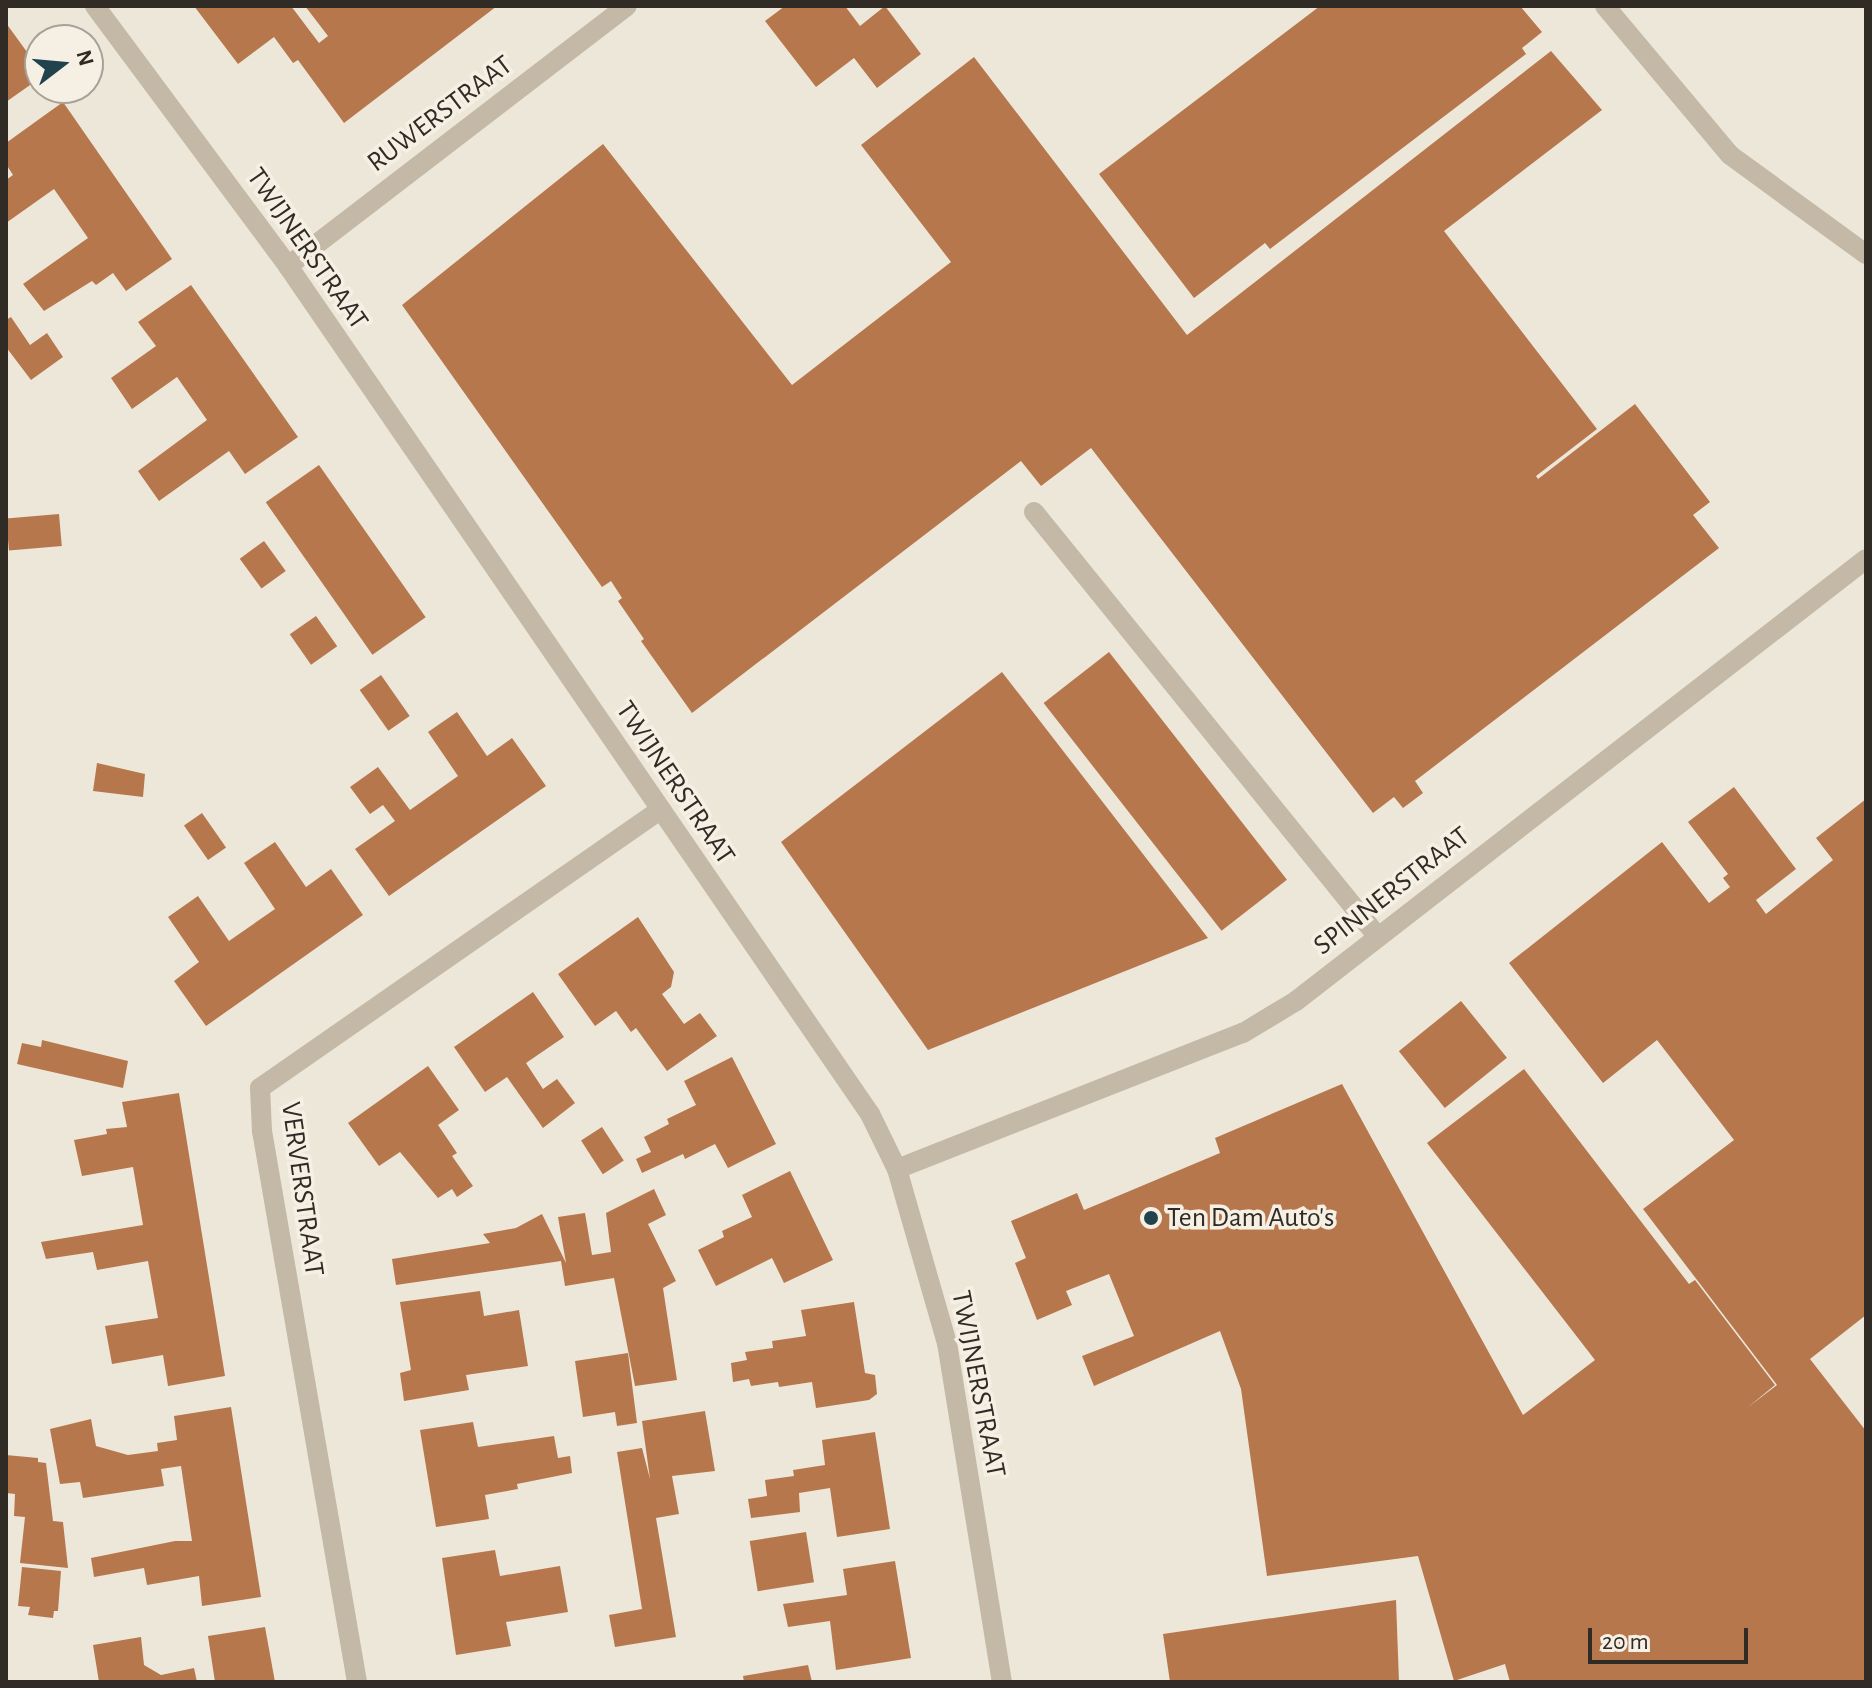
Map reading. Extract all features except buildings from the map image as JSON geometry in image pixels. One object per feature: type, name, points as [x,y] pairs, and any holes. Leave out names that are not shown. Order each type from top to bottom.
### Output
[{"type":"street","name":"TWIJNERSTRAAT","points":[[95,6],[288,266],[659,811],[870,1114],[897,1169],[947,1343],[1002,1682]]},
{"type":"street","name":"RUWERSTRAAT","points":[[288,266],[627,6]]},
{"type":"street","points":[[1605,6],[1730,155],[1866,254]]},
{"type":"street","points":[[1034,512],[1378,937]]},
{"type":"street","name":"SPINNERSTRAAT","points":[[897,1169],[1243,1033],[1296,1001],[1866,559]]},
{"type":"street","name":"VERVERSTRAAT","points":[[357,1682],[262,1131],[260,1088],[659,811]]},
{"type":"place","name":"Ten Dam Auto's","points":[[1151,1218]]}]
